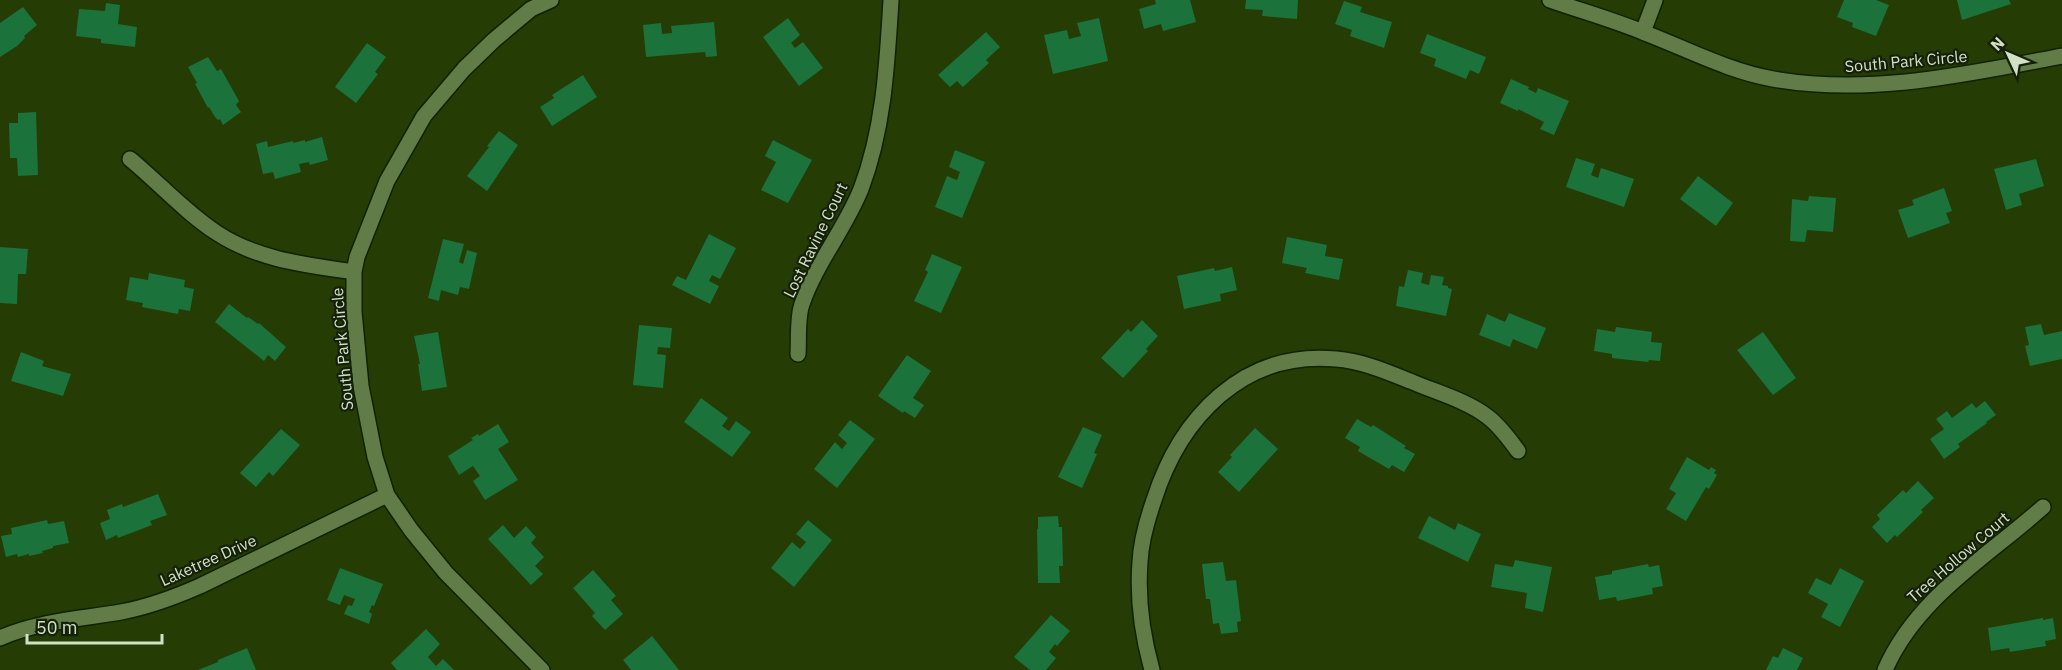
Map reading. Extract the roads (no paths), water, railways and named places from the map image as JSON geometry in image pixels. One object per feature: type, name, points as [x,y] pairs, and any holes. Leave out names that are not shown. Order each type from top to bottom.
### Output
[{"type":"street","name":"South Park Circle","points":[[542,670],[446,573],[411,530],[387,495],[375,457],[361,386],[354,312],[354,272],[357,257],[387,181],[424,116],[464,69],[528,5],[551,0]]},
{"type":"street","name":"Lost Ravine Court","points":[[798,354],[801,306],[812,281],[847,220],[871,160],[882,117],[891,0]]},
{"type":"street","name":"South Park Circle","points":[[1550,0],[1643,32],[1724,66],[1772,79],[1825,85],[1875,85],[1923,80],[1972,74],[2062,56]]},
{"type":"street","points":[[1643,32],[1655,0]]},
{"type":"street","points":[[130,159],[198,219],[233,243],[283,260],[354,272]]},
{"type":"street","points":[[1152,670],[1144,643],[1139,600],[1140,562],[1146,524],[1160,480],[1179,443],[1197,418],[1221,393],[1237,381],[1269,367],[1303,359],[1335,358],[1354,361],[1376,367],[1474,407],[1498,426],[1518,452]]},
{"type":"street","name":"Laketree Drive","points":[[0,638],[30,627],[125,611],[173,598],[387,495]]},
{"type":"street","name":"Tree Hollow Court","points":[[1885,670],[1899,642],[1916,618],[1938,595],[2043,507]]}]
